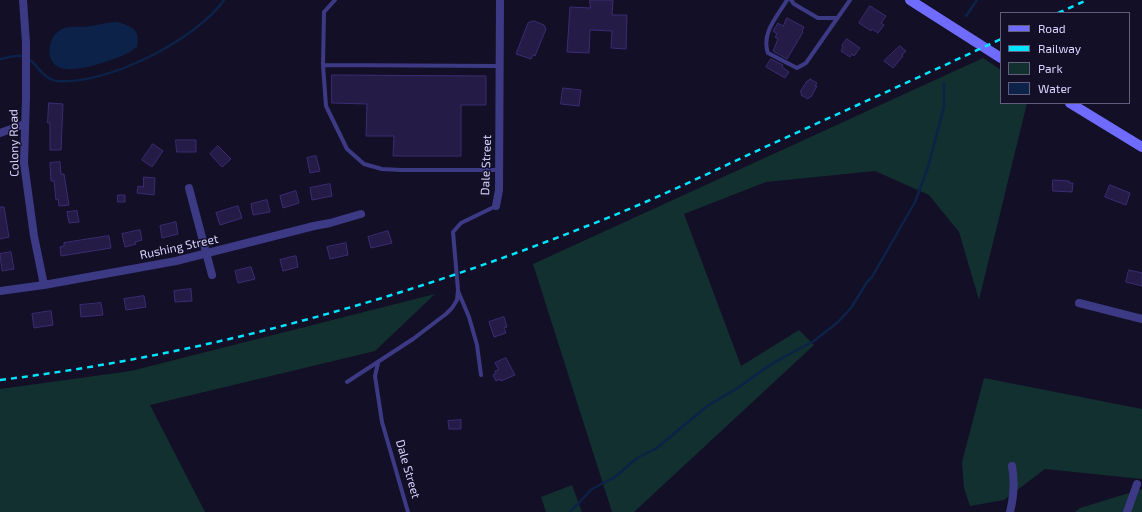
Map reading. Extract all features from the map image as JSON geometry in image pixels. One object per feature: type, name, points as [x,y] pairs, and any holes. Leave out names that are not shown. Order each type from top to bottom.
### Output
[{"type":"main road","points":[[910,0],[1000,57]]},
{"type":"main road","points":[[1072,104],[1142,147]]},
{"type":"street","name":"Colony Road","points":[[23,0],[26,43],[24,163],[34,236],[44,285]]},
{"type":"street","name":"Dale Street","points":[[496,206],[499,190],[500,0]]},
{"type":"street","points":[[0,133],[24,124]]},
{"type":"street","points":[[189,188],[212,275]]},
{"type":"street","name":"Rushing Street","points":[[0,291],[44,285],[176,261],[361,214]]},
{"type":"street","points":[[1079,303],[1142,319]]},
{"type":"street","points":[[1010,512],[1013,502],[1014,480],[1012,466]]},
{"type":"street","points":[[1127,512],[1137,484]]},
{"type":"lane","points":[[335,0],[324,12],[323,66],[326,106],[348,149],[364,164],[382,169],[499,170]]},
{"type":"lane","points":[[787,0],[767,33],[767,49],[768,53],[797,68],[806,63],[850,0]]},
{"type":"lane","points":[[791,0],[794,4],[818,18],[837,18]]},
{"type":"lane","points":[[323,66],[499,66]]},
{"type":"lane","name":"Dale Street","points":[[347,382],[413,339],[452,308],[457,300],[458,290],[453,232],[461,223],[496,206]]},
{"type":"lane","points":[[458,290],[477,345],[481,375]]},
{"type":"lane","name":"Dale Street","points":[[378,363],[375,376],[382,422],[408,512]]},
{"type":"green space","points":[[983,58],[1000,69],[1000,104],[1027,104],[979,300],[959,232],[929,195],[875,171],[766,182],[684,214],[741,366],[799,330],[814,345],[634,512],[612,512],[533,264]]},
{"type":"green space","points":[[435,294],[375,351],[150,405],[205,512],[0,512],[0,389],[131,371]]},
{"type":"green space","points":[[984,378],[1142,409],[1142,479],[1045,469],[1004,500],[970,506],[964,488],[962,462]]},
{"type":"green space","points":[[572,485],[582,512],[546,512],[541,497]]},
{"type":"green space","points":[[1142,489],[1142,512],[1075,512],[1080,508]]},
{"type":"water","points":[[117,22],[127,25],[134,30],[138,36],[137,47],[118,57],[84,68],[61,68],[52,61],[50,55],[51,43],[53,37],[62,29]]},
{"type":"building","points":[[590,0],[613,0],[612,15],[627,15],[626,49],[611,48],[612,31],[590,30],[589,53],[567,52],[570,7],[590,8]]},
{"type":"building","points":[[870,6],[886,16],[881,23],[884,25],[878,33],[872,29],[871,31],[859,23]]},
{"type":"building","points":[[787,18],[804,27],[803,32],[787,59],[773,51],[778,39],[775,37],[777,34],[773,31],[778,23],[783,26]]},
{"type":"building","points":[[534,21],[544,25],[546,29],[535,56],[533,55],[531,59],[516,54],[528,23]]},
{"type":"building","points":[[847,39],[860,48],[854,56],[852,54],[850,57],[841,51],[842,46]]},
{"type":"building","points":[[900,46],[906,51],[893,68],[884,61]]},
{"type":"building","points":[[771,59],[783,65],[782,67],[789,72],[785,78],[766,67]]},
{"type":"building","points":[[332,75],[486,76],[486,105],[461,105],[461,156],[393,156],[394,136],[366,136],[367,104],[332,103]]},
{"type":"building","points":[[810,79],[817,83],[815,86],[817,86],[811,97],[808,99],[801,95],[802,93],[800,92]]},
{"type":"building","points":[[563,88],[581,90],[579,106],[561,104]]},
{"type":"building","points":[[49,103],[63,104],[61,150],[50,150],[50,123],[48,123]]},
{"type":"building","points":[[176,140],[196,140],[196,152],[177,152]]},
{"type":"building","points":[[153,144],[163,151],[152,167],[142,160]]},
{"type":"building","points":[[218,146],[231,159],[222,167],[210,154]]},
{"type":"building","points":[[316,156],[320,171],[310,173],[307,158]]},
{"type":"building","points":[[60,162],[61,174],[64,174],[69,205],[59,206],[58,199],[56,200],[54,181],[51,181],[50,163]]},
{"type":"building","points":[[144,177],[155,178],[154,195],[137,193],[138,186],[143,187]]},
{"type":"building","points":[[1053,180],[1069,181],[1069,183],[1073,183],[1072,192],[1053,191]]},
{"type":"building","points":[[330,184],[332,196],[312,200],[310,188]]},
{"type":"building","points":[[1110,185],[1130,193],[1126,205],[1105,197]]},
{"type":"building","points":[[296,191],[299,203],[283,208],[280,196]]},
{"type":"building","points":[[118,195],[125,195],[125,202],[118,202]]},
{"type":"building","points":[[267,200],[270,212],[253,215],[251,204]]},
{"type":"building","points":[[238,206],[242,218],[220,225],[216,213]]},
{"type":"building","points":[[0,207],[4,207],[9,237],[0,239]]},
{"type":"building","points":[[77,211],[79,222],[69,223],[67,212]]},
{"type":"building","points":[[176,222],[178,234],[162,238],[160,226]]},
{"type":"building","points":[[140,230],[142,240],[135,242],[136,244],[125,247],[122,234]]},
{"type":"building","points":[[388,231],[392,243],[371,248],[368,237]]},
{"type":"building","points":[[109,236],[111,248],[61,256],[60,247],[64,246],[64,243]]},
{"type":"building","points":[[346,243],[348,255],[330,259],[327,247]]},
{"type":"building","points":[[11,252],[14,269],[2,271],[0,254]]},
{"type":"building","points":[[296,256],[298,267],[283,271],[280,260]]},
{"type":"building","points":[[251,267],[255,279],[238,283],[235,271]]},
{"type":"building","points":[[1129,270],[1142,273],[1142,286],[1126,282]]},
{"type":"building","points":[[191,289],[192,301],[175,302],[174,291]]},
{"type":"building","points":[[144,296],[146,307],[126,310],[124,299]]},
{"type":"building","points":[[101,303],[103,315],[81,317],[80,305]]},
{"type":"building","points":[[51,311],[53,325],[34,328],[32,314]]},
{"type":"building","points":[[504,317],[507,327],[504,328],[506,333],[494,337],[489,322]]},
{"type":"building","points":[[506,358],[515,375],[501,381],[500,379],[496,381],[493,375],[496,373],[495,371],[499,370],[495,363]]},
{"type":"building","points":[[461,420],[461,429],[449,429],[448,421]]},
{"type":"waterway","points":[[0,59],[16,56],[26,57],[52,80],[78,80],[101,76],[125,68],[172,44],[193,30],[211,15],[224,0]]},
{"type":"waterway","points":[[966,16],[977,0]]},
{"type":"waterway","points":[[570,512],[592,489],[615,477],[637,458],[657,448],[707,406],[736,389],[773,363],[814,341],[838,322],[851,308],[867,282],[872,277],[915,202],[928,167],[944,107],[944,83]]},
{"type":"railway","points":[[1060,12],[1087,0]]},
{"type":"railway","points":[[0,380],[150,356],[225,340],[298,322],[444,278],[516,253],[632,208],[1000,39]]}]
